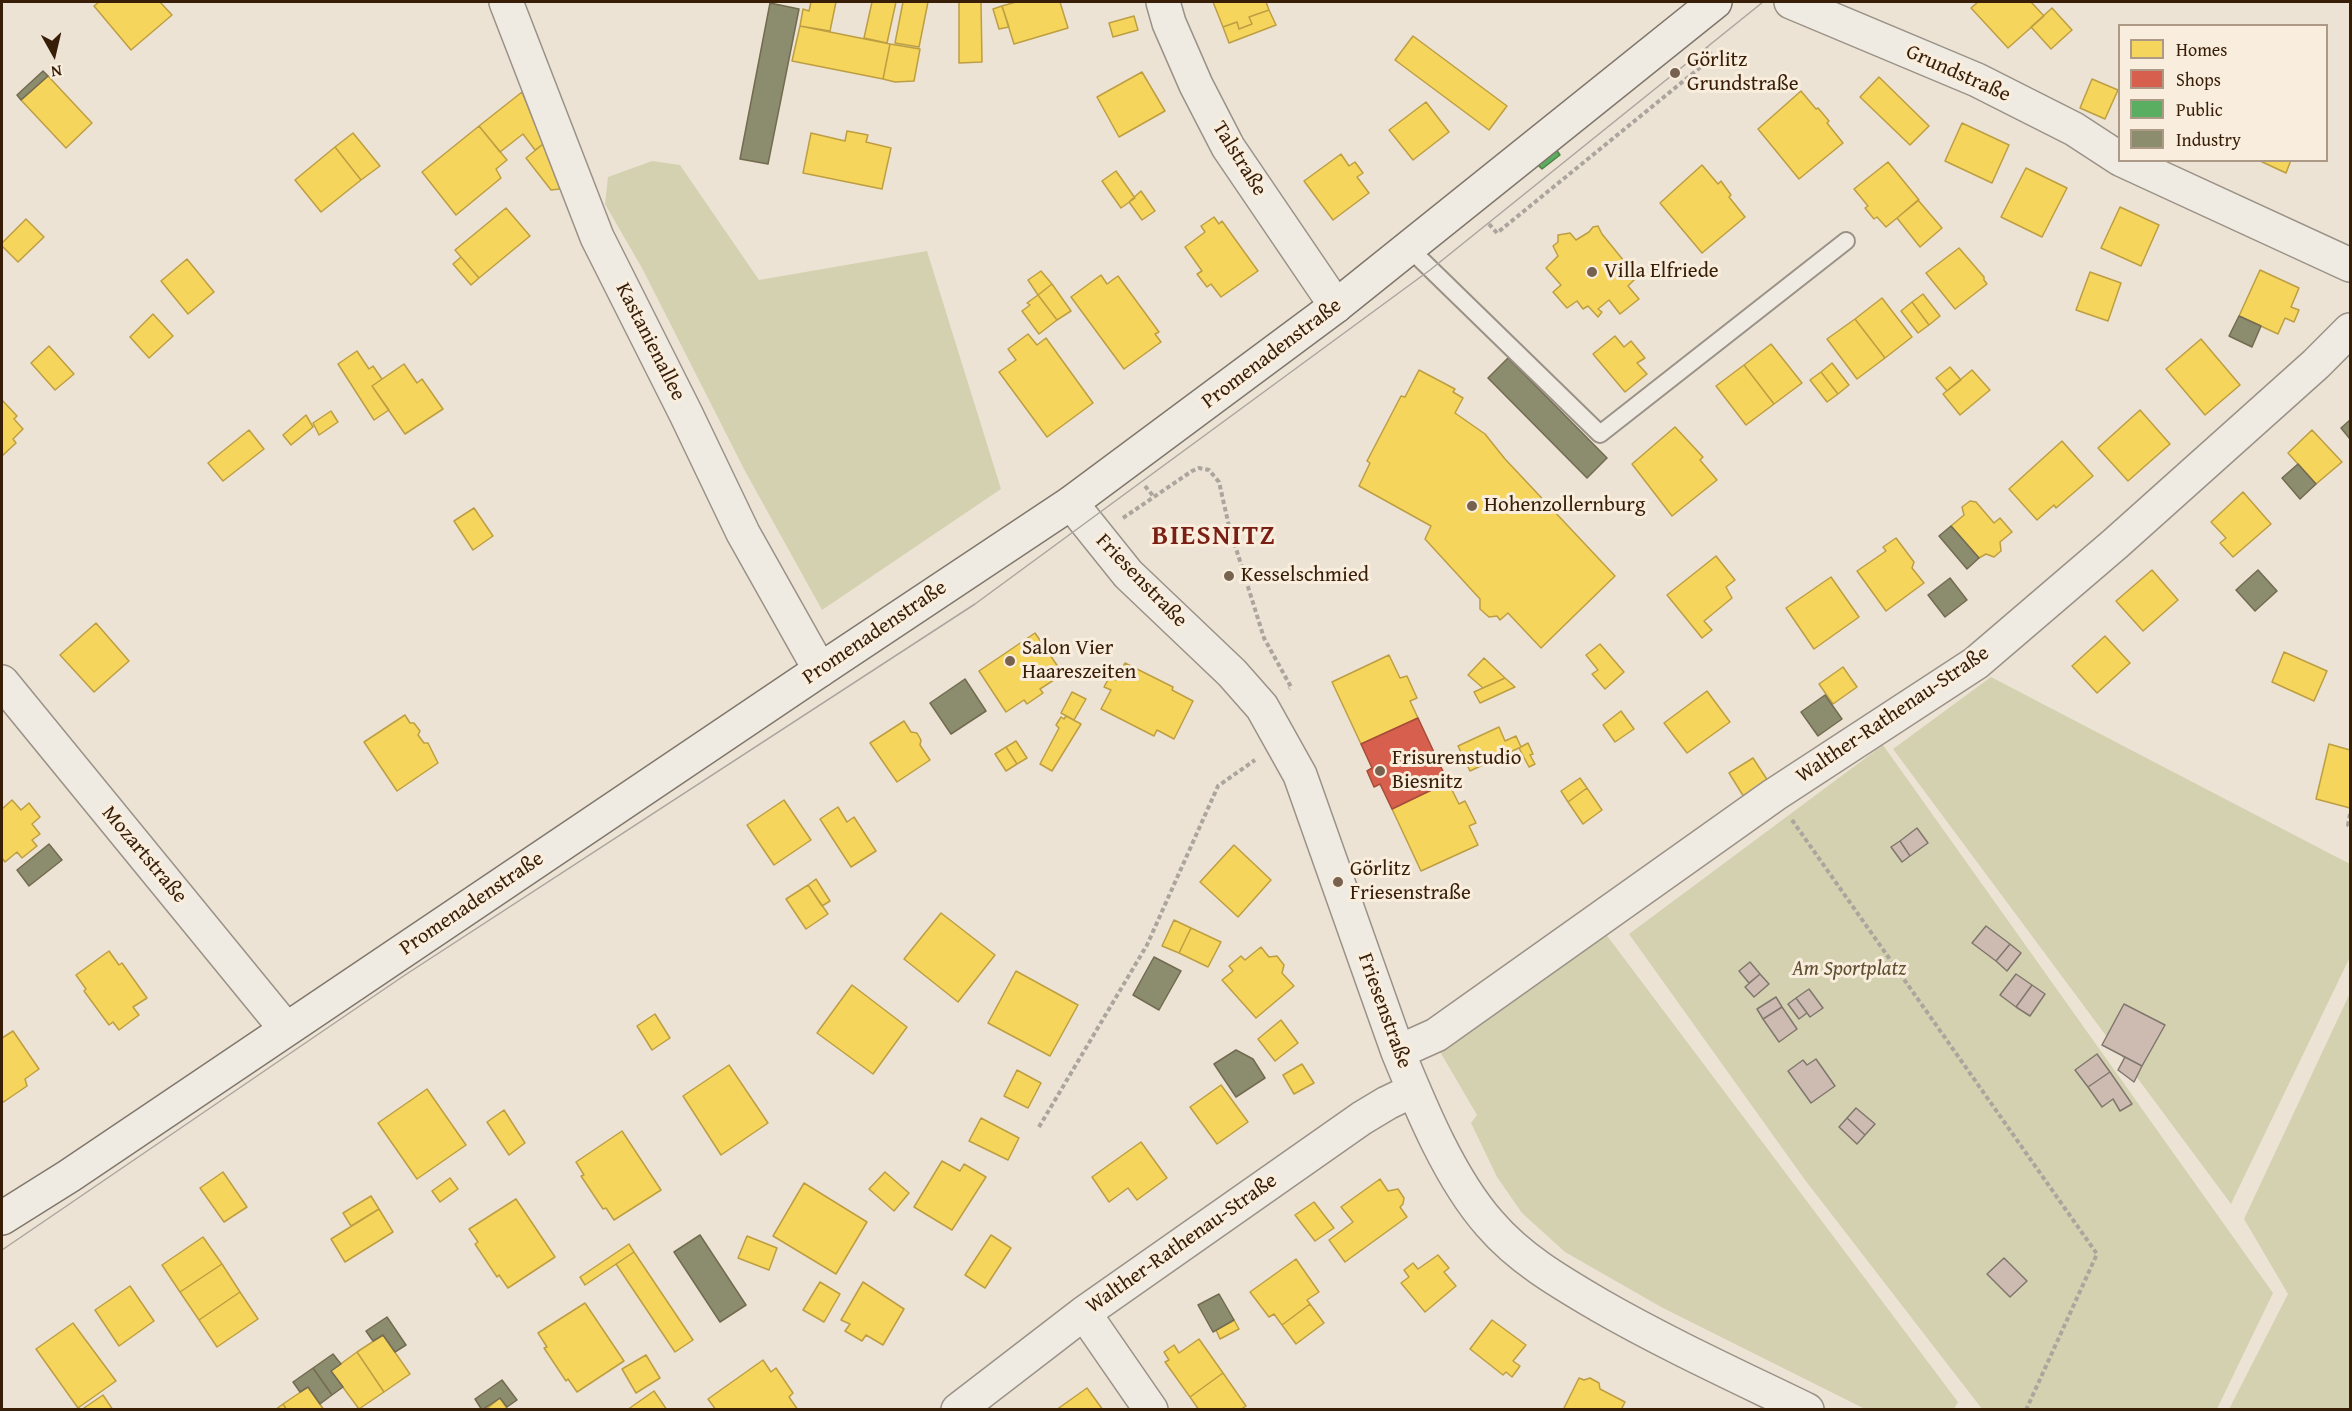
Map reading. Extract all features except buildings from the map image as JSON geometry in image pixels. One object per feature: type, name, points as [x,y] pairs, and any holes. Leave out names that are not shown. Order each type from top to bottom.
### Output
[{"type":"street","name":"Kastanienallee","points":[[506,2],[597,237],[687,414],[743,533],[820,670]]},
{"type":"street","name":"Talstraße","points":[[1162,2],[1196,85],[1228,147],[1336,306]]},
{"type":"street","name":"Promenadenstraße","points":[[2,1218],[69,1176],[1071,503],[1336,306],[1715,2]]},
{"type":"street","name":"Grundstraße","points":[[1791,2],[1977,80],[2074,129],[2118,158]]},
{"type":"street","name":"Grundstraße","points":[[2125,162],[2350,266]]},
{"type":"street","name":"Walther-Rathenau-Straße","points":[[1398,1052],[1436,1035],[1774,795],[1976,663],[2308,372],[2350,330]]},
{"type":"street","name":"Friesenstraße","points":[[1071,503],[1128,574],[1232,673],[1262,707],[1300,775],[1398,1052],[1414,1090],[1465,1190],[1489,1224],[1520,1255],[1577,1292],[1648,1333],[1807,1410]]},
{"type":"street","name":"Mozartstraße","points":[[2,682],[286,1029]]},
{"type":"street","name":"Walther-Rathenau-Straße","points":[[958,1410],[1084,1313],[1362,1118],[1386,1102],[1414,1090]]},
{"type":"street","points":[[1084,1313],[1150,1410]]},
{"type":"lane","points":[[1409,248],[1600,434],[1846,241]]},
{"type":"path","points":[[1521,213],[1702,66]]},
{"type":"path","points":[[1097,536],[1192,471],[1199,468],[1209,470],[1215,475],[1219,482],[1229,525],[1264,638],[1291,687],[1262,707]]},
{"type":"path","points":[[1039,1127],[1147,945],[1218,786],[1233,773],[1263,755]]},
{"type":"path","points":[[1774,795],[2097,1254],[2026,1410]]},
{"type":"path","points":[[2350,814],[2348,825],[2350,826]]},
{"type":"green space","points":[[652,161],[680,165],[759,280],[927,251],[1001,489],[822,610],[745,471],[642,268],[605,204],[608,177]]},
{"type":"green space","points":[[1991,677],[2350,864],[2350,957],[2231,1204],[1893,749]]},
{"type":"green space","name":"Am Sportplatz","points":[[1883,745],[2273,1293],[2217,1409],[1982,1409],[1805,1180],[1629,934]]},
{"type":"green space","points":[[1605,933],[1958,1402],[1954,1409],[1865,1409],[1661,1307],[1565,1252],[1522,1213],[1497,1177],[1471,1123],[1477,1115],[1439,1050]]},
{"type":"green space","points":[[2350,993],[2350,1409],[2229,1409],[2288,1294],[2244,1219]]},
{"type":"tram line","points":[[2,1250],[405,975],[975,604],[1430,270],[1763,2]]},
{"type":"place","name":"Görlitz Grundstraße","points":[[1675,73]]},
{"type":"place","name":"Villa Elfriede","points":[[1592,272]]},
{"type":"place","name":"Hohenzollernburg","points":[[1472,506]]},
{"type":"place","name":"Kesselschmied","points":[[1229,576]]},
{"type":"place","name":"Salon Vier Haareszeiten","points":[[1010,661]]},
{"type":"place","name":"Frisurenstudio Biesnitz","points":[[1380,771]]},
{"type":"place","name":"Görlitz Friesenstraße","points":[[1338,882]]},
{"type":"district","name":"BIESNITZ","points":[[1214,537]]}]
